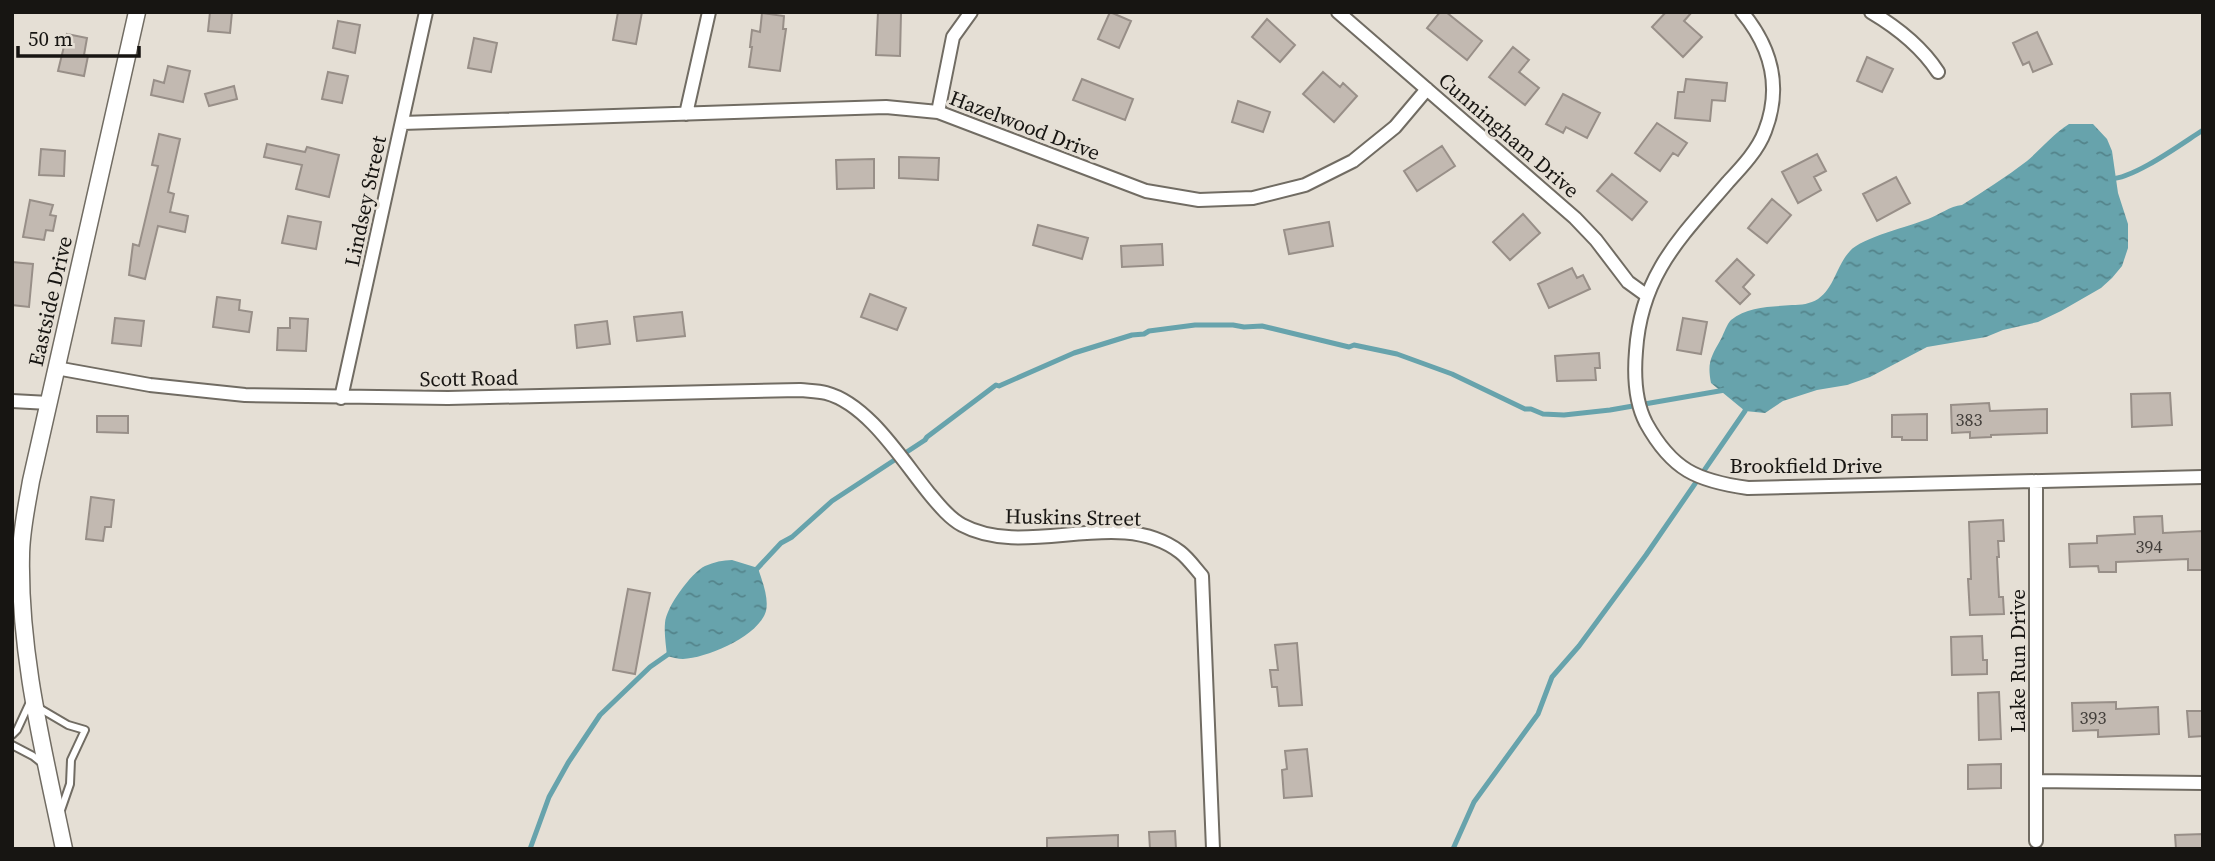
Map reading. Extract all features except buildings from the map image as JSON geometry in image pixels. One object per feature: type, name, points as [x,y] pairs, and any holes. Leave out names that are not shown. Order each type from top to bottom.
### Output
[{"type":"street","name":"Eastside Drive","points":[[64,849],[34,701],[23,621],[20,554],[31,481],[136,12]]},
{"type":"street","name":"Lindsey Street","points":[[341,398],[426,12]]},
{"type":"street","points":[[686,114],[709,12]]},
{"type":"street","points":[[938,112],[953,37],[971,12]]},
{"type":"street","name":"Cunningham Drive","points":[[1338,12],[1575,218],[1597,240],[1628,282],[1646,295]]},
{"type":"street","name":"Brookfield Drive","points":[[1742,12],[1758,31],[1771,63],[1773,98],[1765,132],[1747,161],[1672,248],[1646,295],[1637,330],[1634,367],[1641,414],[1658,444],[1689,471],[1714,483],[1748,488],[2203,477]]},
{"type":"street","points":[[1871,12],[1895,26],[1928,57],[1938,72]]},
{"type":"street","name":"Hazelwood Drive","points":[[402,123],[886,107],[938,112],[1146,191],[1199,200],[1253,198],[1305,185],[1353,161],[1395,127],[1427,89]]},
{"type":"street","name":"Scott Road","points":[[56,368],[150,385],[245,395],[341,398],[800,390],[827,393],[852,405],[873,424]]},
{"type":"street","points":[[12,401],[49,403]]},
{"type":"street","name":"Huskins Street","points":[[873,424],[941,508],[960,524],[983,534],[1008,537],[1106,532],[1153,537],[1181,552],[1202,576],[1213,849]]},
{"type":"street","name":"Lake Run Drive","points":[[2036,481],[2036,841]]},
{"type":"street","points":[[2036,781],[2203,783]]},
{"type":"lane","points":[[12,735],[34,701],[68,725],[85,730],[71,760],[70,784],[58,819]]},
{"type":"lane","points":[[12,745],[33,756],[47,768]]},
{"type":"water","points":[[2069,124],[2093,124],[2107,139],[2112,151],[2118,193],[2128,224],[2128,248],[2122,266],[2101,288],[2038,322],[1986,337],[1927,347],[1870,377],[1783,401],[1765,413],[1745,411],[1711,383],[1711,360],[1731,320],[1752,310],[1802,304],[1818,299],[1828,289],[1845,257],[1856,246],[1962,205],[2027,161]]},
{"type":"water","points":[[732,560],[758,568],[767,600],[766,611],[761,620],[743,637],[705,655],[683,659],[667,656],[666,616],[680,591],[705,566]]},
{"type":"waterway","points":[[2110,179],[2145,167],[2203,130]]},
{"type":"waterway","points":[[753,573],[781,543],[792,537],[832,501],[925,440],[996,385],[1074,353],[1149,331],[1195,325],[1262,326],[1349,347],[1354,345],[1397,354],[1452,374],[1525,409],[1543,414],[1564,415],[1610,410],[1725,390]]},
{"type":"waterway","points":[[1453,849],[1474,802],[1538,714],[1552,677],[1579,646],[1646,555],[1746,406]]},
{"type":"waterway","points":[[530,849],[549,797],[600,715],[650,667],[670,653]]}]
